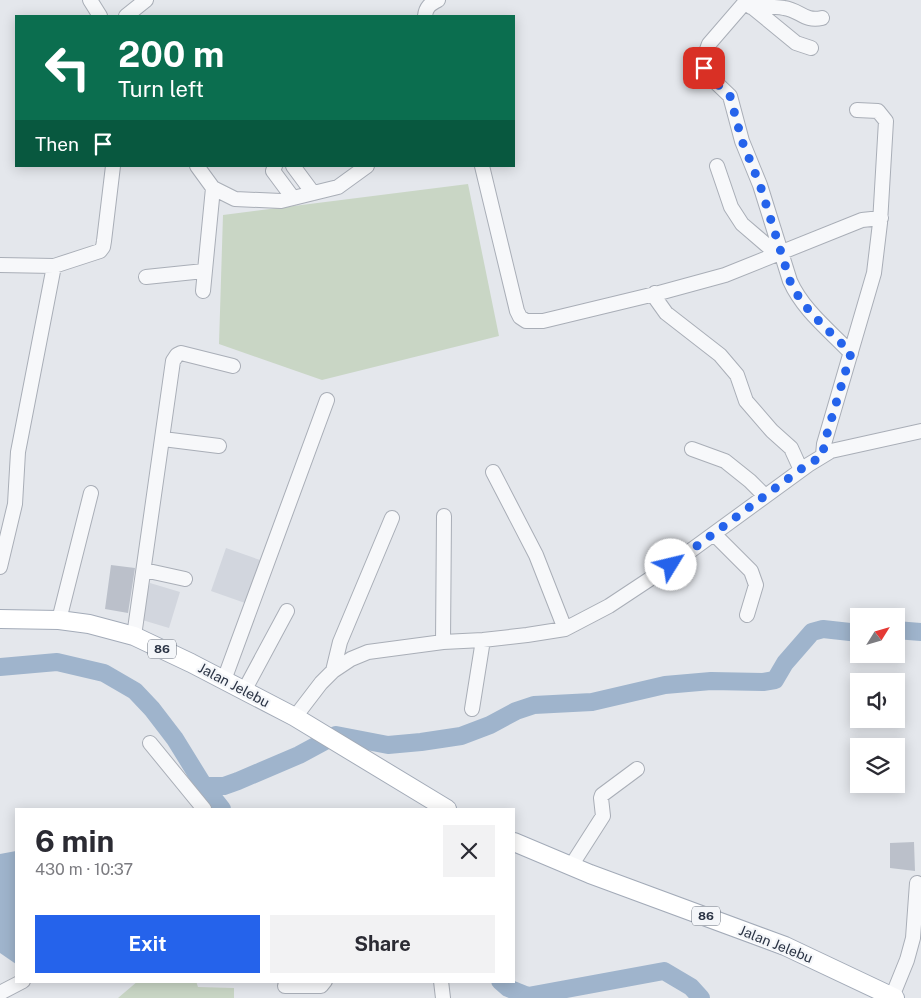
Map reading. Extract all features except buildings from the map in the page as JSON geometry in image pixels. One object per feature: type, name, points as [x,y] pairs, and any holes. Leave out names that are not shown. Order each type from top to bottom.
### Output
[{"type":"main road","name":"Jalan Jelebu","points":[[0,619],[59,620],[89,624],[134,636],[192,663],[302,722],[445,808]]},
{"type":"main road","name":"Jalan Jelebu","points":[[515,842],[571,866],[785,946],[893,997]]},
{"type":"street","points":[[90,0],[99,15]]},
{"type":"street","points":[[127,15],[146,0]]},
{"type":"street","points":[[425,15],[430,4],[438,0]]},
{"type":"street","points":[[748,3],[785,8],[813,20],[822,18]]},
{"type":"street","points":[[748,3],[796,43],[812,48]]},
{"type":"street","points":[[748,3],[709,44],[703,60],[704,68],[709,76],[730,96],[742,141],[760,185],[779,253],[790,281],[803,304],[851,353]]},
{"type":"street","points":[[823,456],[824,444],[874,273],[881,218],[886,121],[878,112],[857,110]]},
{"type":"street","points":[[717,166],[731,207],[742,224],[779,253]]},
{"type":"street","points":[[0,265],[54,266],[95,254],[103,247],[113,167]]},
{"type":"street","points":[[198,167],[213,188],[234,199],[280,201],[338,187],[366,167]]},
{"type":"street","points":[[275,167],[273,171],[293,198]]},
{"type":"street","points":[[294,167],[313,193]]},
{"type":"street","points":[[482,167],[517,311],[526,322],[544,321],[725,275],[862,220],[881,218]]},
{"type":"street","points":[[203,291],[213,188]]},
{"type":"street","points":[[0,567],[15,504],[18,452],[54,266]]},
{"type":"street","points":[[146,277],[204,271]]},
{"type":"street","points":[[655,293],[656,300],[666,313],[720,355],[737,375],[746,401],[772,431],[791,448],[801,470]]},
{"type":"street","points":[[134,636],[173,361],[181,353],[233,366]]},
{"type":"street","points":[[224,680],[327,400]]},
{"type":"street","points":[[302,722],[321,683],[333,671],[351,659],[368,652],[565,629],[609,606],[671,565],[801,470],[831,451],[921,431]]},
{"type":"street","points":[[163,439],[219,446]]},
{"type":"street","points":[[692,449],[725,461],[765,496]]},
{"type":"street","points":[[493,472],[536,555],[565,629]]},
{"type":"street","points":[[59,620],[91,493]]},
{"type":"street","points":[[443,642],[444,516]]},
{"type":"street","points":[[333,671],[340,642],[392,518]]},
{"type":"street","points":[[714,534],[751,571],[756,585],[747,615]]},
{"type":"street","points":[[144,570],[184,579]]},
{"type":"street","points":[[244,691],[286,611]]},
{"type":"street","points":[[472,709],[483,640]]},
{"type":"street","points":[[150,742],[203,808]]},
{"type":"street","points":[[571,866],[603,816],[602,795],[637,769]]},
{"type":"street","points":[[893,997],[913,938],[916,883]]},
{"type":"street","points":[[0,993],[18,983]]},
{"type":"street","points":[[285,989],[321,986],[323,983]]},
{"type":"street","points":[[441,983],[442,998]]},
{"type":"shaded area","points":[[226,548],[260,560],[245,603],[211,591]]},
{"type":"shaded area","points":[[150,583],[180,592],[169,628],[139,619]]},
{"type":"green space","points":[[468,184],[499,336],[322,380],[219,344],[223,215]]},
{"type":"green space","points":[[136,983],[197,983],[198,987],[234,988],[234,998],[118,998]]},
{"type":"water","points":[[15,851],[15,963],[0,953],[0,854]]},
{"type":"waterway","points":[[204,786],[224,786],[238,781],[299,755],[336,735],[388,745],[421,742],[461,736],[490,725],[516,711],[534,705],[592,702],[665,685],[711,681],[763,682],[775,680],[785,663],[812,632],[823,629],[850,632]]},
{"type":"waterway","points":[[905,631],[921,632]]},
{"type":"waterway","points":[[0,667],[57,662],[104,673],[135,691],[152,709],[175,739],[204,786],[221,808]]},
{"type":"waterway","points":[[502,983],[508,988],[528,996],[664,971],[691,987],[701,998]]},
{"type":"route","points":[[671,565],[808,464],[823,456],[824,444],[851,353],[796,295],[760,185],[742,141],[730,96],[709,76],[704,68]]}]
